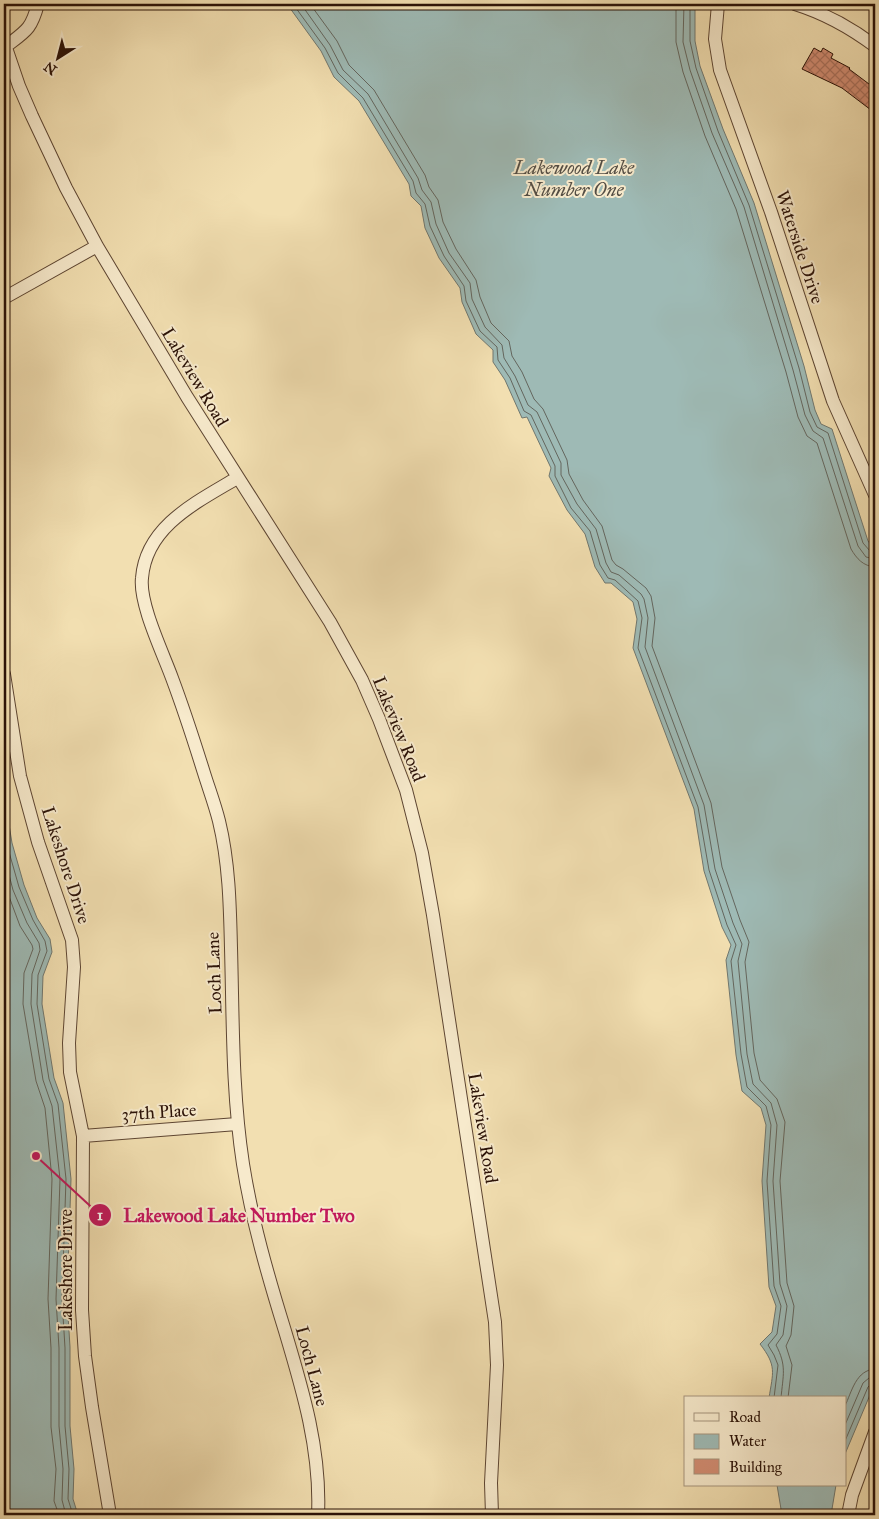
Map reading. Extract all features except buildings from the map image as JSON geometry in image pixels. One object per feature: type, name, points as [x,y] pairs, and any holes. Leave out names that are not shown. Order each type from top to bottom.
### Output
[{"type":"street","points":[[4,44],[28,30],[38,4]]},
{"type":"street","name":"Waterside Drive","points":[[718,4],[715,39],[720,70],[771,212],[833,401],[875,496]]},
{"type":"street","points":[[795,4],[827,16],[848,27],[875,46]]},
{"type":"street","name":"Lakeview Road","points":[[4,44],[32,116],[66,188],[97,246],[236,478],[330,622],[362,680],[398,768],[422,853],[495,1322],[496,1365],[491,1483],[492,1515]]},
{"type":"street","points":[[4,298],[97,246]]},
{"type":"street","name":"Loch Lane","points":[[236,478],[184,510],[155,538],[147,553],[144,564],[142,588],[156,637],[188,722],[219,821],[227,865],[237,1124],[256,1228],[300,1381],[313,1436],[318,1479],[318,1515]]},
{"type":"street","name":"Lakeshore Drive","points":[[4,674],[20,776],[38,842],[72,940],[74,967],[69,1043],[70,1072],[83,1136],[82,1300],[85,1356],[110,1515]]},
{"type":"street","name":"37th Place","points":[[83,1136],[237,1124]]},
{"type":"street","points":[[848,1515],[852,1495],[875,1432]]},
{"type":"water","name":"Lakewood Lake Number One","points":[[287,4],[695,4],[695,41],[700,66],[723,129],[754,203],[804,366],[815,410],[821,424],[832,429],[868,541],[875,550],[875,1383],[846,1452],[846,1396],[769,1396],[772,1382],[771,1364],[760,1344],[772,1332],[776,1306],[769,1287],[762,1181],[766,1125],[761,1108],[742,1091],[736,1055],[726,960],[731,945],[722,927],[704,871],[694,809],[633,648],[637,619],[633,602],[611,583],[605,583],[595,567],[585,534],[567,510],[549,476],[551,468],[527,417],[522,418],[505,380],[493,362],[493,350],[476,334],[462,302],[460,288],[439,258],[425,228],[421,206],[411,196],[409,184],[359,101],[334,77],[321,51]]},
{"type":"water","points":[[4,794],[12,843],[24,885],[37,918],[50,939],[52,952],[43,976],[42,1004],[54,1078],[63,1103],[71,1179],[67,1299],[70,1347],[70,1426],[74,1469],[73,1499],[78,1515],[4,1515]]},
{"type":"water","points":[[777,1486],[836,1486],[831,1515],[782,1515]]},
{"type":"place","name":"Lakewood Lake Number Two","points":[[36,1156]]}]
